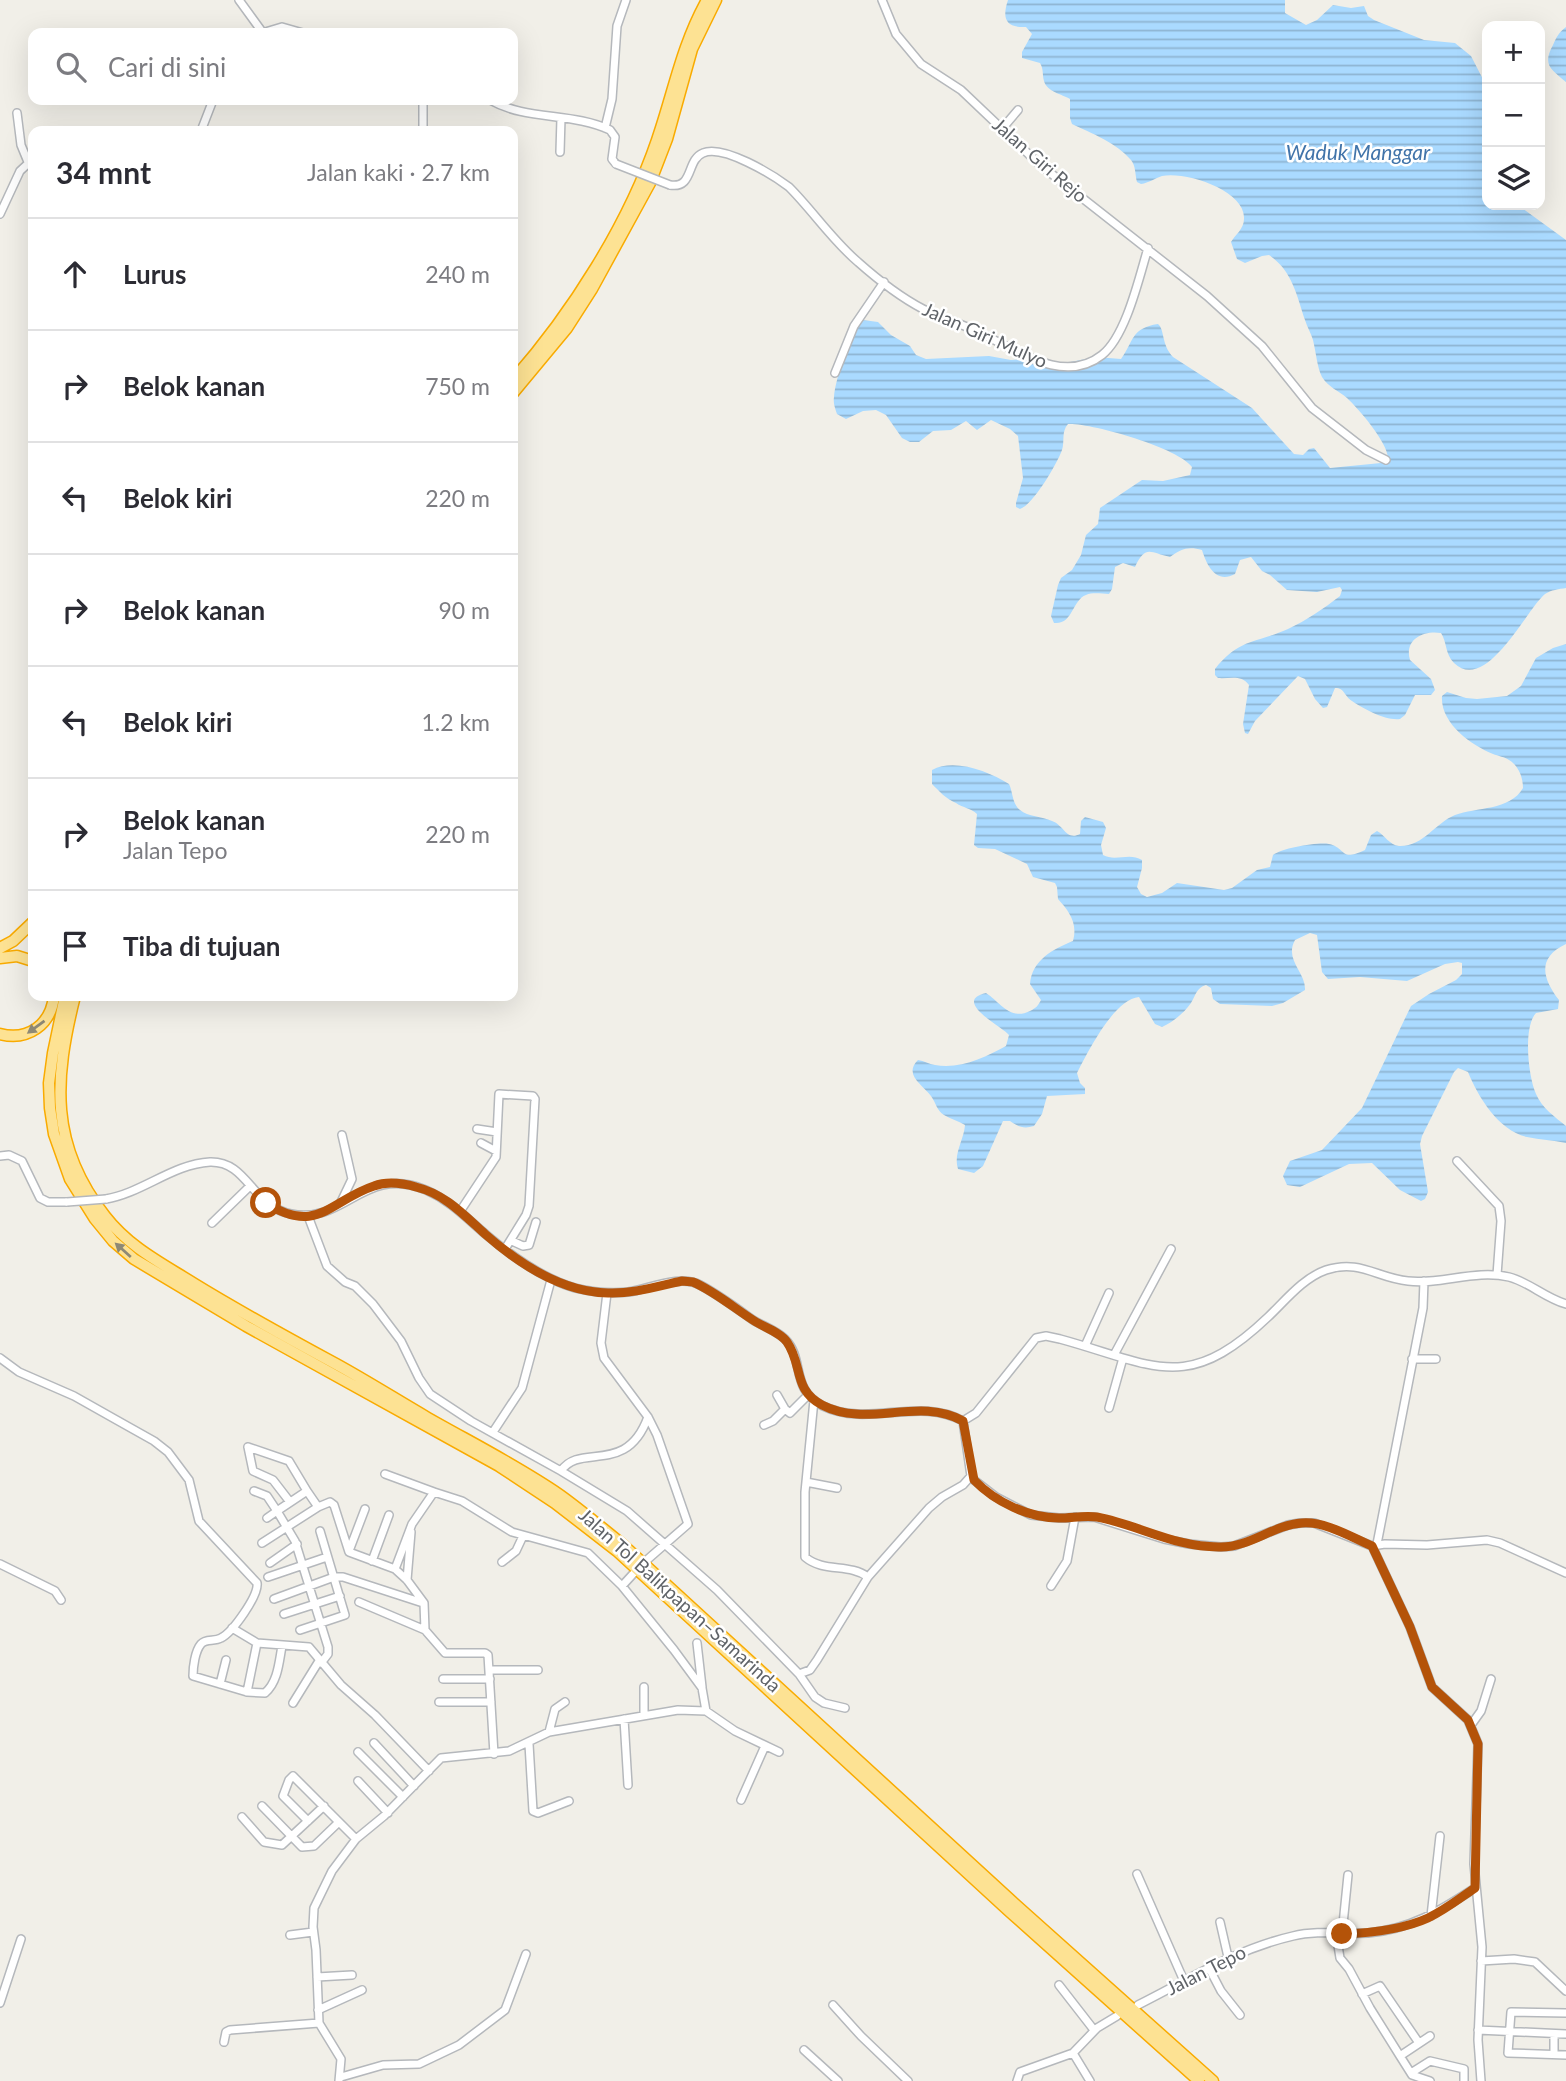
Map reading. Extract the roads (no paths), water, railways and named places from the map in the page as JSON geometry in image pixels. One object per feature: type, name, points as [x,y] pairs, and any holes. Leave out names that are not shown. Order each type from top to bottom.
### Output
[{"type":"highway","points":[[518,374],[562,322],[586,284],[625,211],[657,140],[685,45],[706,0]]},
{"type":"highway","points":[[518,387],[568,328],[593,289],[644,194],[667,139],[692,48],[716,0]]},
{"type":"highway","points":[[0,948],[13,941],[28,927]]},
{"type":"highway","points":[[0,958],[17,956],[28,959]]},
{"type":"highway","points":[[0,1034],[17,1037],[38,1028],[48,1017],[53,1001]]},
{"type":"highway","name":"Jalan Tol Balikpapan–Samarinda","points":[[64,1001],[49,1083],[54,1134],[70,1179],[113,1241],[144,1265],[246,1326],[499,1466],[555,1503],[617,1551],[1020,1921],[1199,2081]]},
{"type":"highway","name":"Jalan Tol Balikpapan–Samarinda","points":[[74,1001],[59,1084],[59,1109],[63,1130],[80,1177],[105,1216],[121,1234],[157,1262],[251,1318],[503,1458],[561,1496],[622,1544],[1026,1914],[1213,2081]]},
{"type":"street","points":[[239,0],[259,28]]},
{"type":"street","points":[[501,105],[517,112],[605,128],[611,110],[617,26],[626,0]]},
{"type":"street","name":"Jalan Giri Rejo","points":[[882,0],[894,29],[914,57],[931,72],[961,90],[1039,164],[1148,248],[1251,334],[1312,408],[1366,450],[1386,460]]},
{"type":"street","points":[[203,126],[211,105]]},
{"type":"street","points":[[423,105],[423,126]]},
{"type":"street","points":[[1001,130],[1018,110]]},
{"type":"street","points":[[17,113],[20,145],[28,157]]},
{"type":"street","points":[[560,152],[561,118]]},
{"type":"street","name":"Jalan Giri Mulyo","points":[[605,128],[615,135],[611,157],[616,164],[670,185],[681,185],[685,182],[698,157],[706,152],[723,152],[778,178],[848,253],[918,307],[1046,364],[1070,367],[1088,363],[1108,350],[1119,332],[1148,248]]},
{"type":"street","points":[[0,214],[16,178],[28,164]]},
{"type":"street","points":[[835,373],[854,326],[884,282]]},
{"type":"street","points":[[461,1210],[495,1159],[500,1093],[534,1097],[528,1210],[505,1249]]},
{"type":"street","points":[[477,1129],[497,1132]]},
{"type":"street","points":[[341,1203],[352,1179],[342,1135]]},
{"type":"street","points":[[481,1143],[496,1150]]},
{"type":"street","points":[[0,1156],[9,1155],[22,1161],[40,1198],[47,1202],[121,1196],[181,1170],[205,1163],[222,1163],[233,1167],[266,1203],[278,1210],[308,1216],[325,1213],[372,1186],[396,1183],[422,1188],[461,1210],[505,1249],[551,1280],[580,1289],[607,1293],[686,1281],[700,1285],[786,1340],[799,1380],[811,1398],[831,1409],[862,1415],[923,1410],[939,1412],[963,1421]]},
{"type":"street","points":[[1457,1160],[1499,1206],[1501,1221],[1497,1275]]},
{"type":"street","points":[[212,1223],[250,1186]]},
{"type":"street","points":[[308,1216],[327,1266],[345,1282],[355,1286],[373,1304],[401,1340],[429,1394],[627,1511],[717,1590],[799,1674],[815,1697],[824,1703],[845,1708]]},
{"type":"street","points":[[512,1241],[523,1246],[529,1245],[536,1222]]},
{"type":"street","points":[[1109,1408],[1118,1357],[1171,1248]]},
{"type":"street","points":[[963,1421],[976,1413],[1036,1338],[1046,1336],[1147,1366],[1167,1368],[1205,1363],[1241,1341],[1307,1281],[1332,1269],[1355,1266],[1406,1281],[1497,1275],[1515,1278],[1566,1304]]},
{"type":"street","points":[[493,1432],[522,1388],[551,1280]]},
{"type":"street","points":[[1424,1280],[1423,1308],[1403,1419],[1375,1545],[1432,1687],[1471,1725],[1478,1744],[1474,1856],[1482,1947],[1478,2030],[1481,2081]]},
{"type":"street","points":[[607,1293],[601,1343],[604,1358],[648,1417],[657,1435],[688,1524],[648,1559]]},
{"type":"street","points":[[1085,1346],[1109,1293]]},
{"type":"street","points":[[0,1358],[19,1372],[74,1396],[154,1441],[168,1452],[189,1480],[199,1521],[257,1583],[256,1593],[232,1628],[220,1639],[202,1642],[193,1670],[195,1678],[247,1692],[265,1693],[270,1689],[275,1676],[282,1646]]},
{"type":"street","points":[[1412,1359],[1436,1359]]},
{"type":"street","points":[[777,1395],[789,1413],[811,1398]]},
{"type":"street","points":[[811,1398],[805,1557],[831,1568],[858,1569],[868,1577]]},
{"type":"street","points":[[764,1425],[773,1421],[785,1409]]},
{"type":"street","points":[[561,1471],[577,1459],[596,1458],[626,1449],[636,1441],[648,1417]]},
{"type":"street","points":[[963,1421],[971,1476],[986,1491],[1027,1513],[1048,1518],[1094,1517],[1164,1539],[1221,1547],[1247,1542],[1300,1523],[1314,1523],[1375,1545],[1427,1545],[1487,1540],[1512,1547],[1566,1573]]},
{"type":"street","points":[[290,1502],[274,1480],[253,1471],[247,1447],[289,1461],[318,1507]]},
{"type":"street","points":[[385,1474],[462,1501],[512,1532],[588,1553],[622,1586],[702,1688]]},
{"type":"street","points":[[799,1674],[810,1670],[868,1577],[929,1508],[963,1485],[971,1476]]},
{"type":"street","points":[[806,1482],[837,1488]]},
{"type":"street","points":[[267,1518],[307,1490]]},
{"type":"street","points":[[254,1491],[267,1496],[297,1544],[329,1652],[293,1703]]},
{"type":"street","points":[[395,1569],[412,1524],[434,1492]]},
{"type":"street","points":[[262,1543],[330,1502],[334,1505],[349,1552]]},
{"type":"street","points":[[349,1552],[365,1509]]},
{"type":"street","points":[[372,1560],[389,1515]]},
{"type":"street","points":[[1051,1586],[1067,1562],[1075,1517]]},
{"type":"street","points":[[407,1580],[412,1524]]},
{"type":"street","points":[[299,1630],[345,1615],[320,1531]]},
{"type":"street","points":[[502,1562],[516,1551],[523,1536]]},
{"type":"street","points":[[270,1563],[297,1544]]},
{"type":"street","points":[[349,1552],[395,1569],[407,1580],[424,1603],[425,1630]]},
{"type":"street","points":[[268,1577],[327,1557]]},
{"type":"street","points":[[0,1564],[55,1591],[61,1600]]},
{"type":"street","points":[[622,1586],[633,1574]]},
{"type":"street","points":[[274,1599],[334,1577],[351,1578],[424,1603]]},
{"type":"street","points":[[284,1614],[340,1596]]},
{"type":"street","points":[[359,1602],[425,1630],[446,1654],[486,1654],[494,1754]]},
{"type":"street","points":[[232,1628],[257,1643],[305,1645],[312,1650],[320,1662],[429,1771]]},
{"type":"street","points":[[247,1692],[257,1643]]},
{"type":"street","points":[[697,1643],[706,1711]]},
{"type":"street","points":[[220,1684],[226,1660]]},
{"type":"street","points":[[443,1679],[538,1670]]},
{"type":"street","points":[[1471,1725],[1481,1711],[1491,1679]]},
{"type":"street","points":[[644,1687],[644,1715]]},
{"type":"street","points":[[439,1702],[491,1702]]},
{"type":"street","points":[[549,1732],[555,1709],[565,1702]]},
{"type":"street","points":[[526,1954],[505,2010],[458,2045],[419,2064],[383,2065],[340,2079],[341,2059],[319,2023],[313,1914],[319,1895],[342,1855],[356,1839],[447,1756],[509,1751],[529,1744],[549,1732],[667,1711],[706,1711],[735,1731],[779,1752]]},
{"type":"street","points":[[624,1719],[628,1785]]},
{"type":"street","points":[[374,1743],[414,1786]]},
{"type":"street","points":[[529,1744],[533,1811],[538,1812],[569,1801]]},
{"type":"street","points":[[741,1800],[765,1746]]},
{"type":"street","points":[[358,1752],[403,1797]]},
{"type":"street","points":[[308,1821],[283,1796],[291,1777],[298,1779],[356,1839]]},
{"type":"street","points":[[358,1781],[387,1813]]},
{"type":"street","points":[[262,1806],[302,1847],[314,1846],[340,1822]]},
{"type":"street","points":[[243,1817],[267,1844],[282,1845],[324,1806]]},
{"type":"street","points":[[1431,1916],[1440,1836]]},
{"type":"street","points":[[1137,1874],[1184,1981]]},
{"type":"street","points":[[1348,1875],[1339,1934],[1340,1958],[1411,2073],[1415,2077],[1430,2081]]},
{"type":"street","name":"Jalan Tepo","points":[[1138,2005],[1251,1947],[1293,1936],[1377,1932],[1431,1916],[1475,1888]]},
{"type":"street","points":[[1220,1922],[1228,1957]]},
{"type":"street","points":[[290,1935],[313,1932]]},
{"type":"street","points":[[0,2003],[21,1939]]},
{"type":"street","points":[[1481,1960],[1514,1959],[1535,1962],[1566,1991]]},
{"type":"street","points":[[1209,1968],[1240,2015]]},
{"type":"street","points":[[317,1977],[352,1975]]},
{"type":"street","points":[[1059,1985],[1094,2031]]},
{"type":"street","points":[[1362,1994],[1380,1986],[1419,2043]]},
{"type":"street","points":[[318,2010],[362,1990]]},
{"type":"street","points":[[833,2005],[908,2081]]},
{"type":"street","points":[[1566,2013],[1513,2011],[1510,2013],[1508,2032],[1508,2053],[1566,2055]]},
{"type":"street","points":[[1017,2081],[1020,2072],[1073,2053],[1094,2031],[1117,2017]]},
{"type":"street","points":[[224,2042],[226,2032],[230,2030],[319,2023]]},
{"type":"street","points":[[1478,2030],[1566,2034]]},
{"type":"street","points":[[1554,2034],[1554,2054]]},
{"type":"street","points":[[1400,2056],[1430,2036]]},
{"type":"street","points":[[804,2050],[838,2081]]},
{"type":"street","points":[[1073,2053],[1090,2081]]},
{"type":"street","points":[[1411,2073],[1430,2061],[1464,2069],[1464,2081]]},
{"type":"water","name":"Waduk Manggar","points":[[1008,0],[1285,0],[1285,13],[1306,25],[1317,20],[1333,5],[1351,8],[1364,6],[1368,16],[1374,20],[1424,40],[1455,43],[1471,56],[1482,77],[1482,210],[1525,210],[1566,240],[1566,588],[1545,594],[1504,646],[1479,668],[1466,670],[1454,663],[1441,633],[1428,633],[1416,638],[1410,647],[1410,660],[1431,679],[1435,690],[1431,695],[1415,695],[1405,715],[1400,719],[1369,711],[1338,688],[1335,688],[1327,707],[1323,708],[1305,679],[1298,676],[1255,721],[1248,734],[1245,733],[1243,724],[1249,685],[1239,678],[1218,678],[1215,669],[1240,646],[1288,629],[1340,596],[1342,590],[1340,587],[1317,592],[1287,590],[1262,571],[1251,557],[1240,560],[1235,574],[1223,577],[1213,572],[1202,550],[1185,549],[1170,557],[1153,552],[1146,553],[1135,567],[1123,563],[1115,567],[1109,594],[1086,595],[1065,620],[1054,623],[1051,616],[1058,585],[1081,555],[1086,535],[1098,524],[1100,508],[1142,480],[1163,481],[1190,475],[1192,467],[1171,452],[1114,432],[1068,424],[1062,450],[1055,465],[1038,492],[1020,509],[1016,507],[1023,478],[1018,436],[1010,429],[991,420],[977,430],[966,421],[951,430],[933,431],[919,442],[910,442],[902,438],[886,415],[876,410],[863,411],[846,419],[837,414],[834,399],[837,379],[844,356],[863,320],[878,322],[891,335],[910,346],[916,355],[926,359],[989,356],[1011,360],[1036,356],[1065,363],[1096,357],[1121,359],[1138,332],[1158,324],[1173,357],[1252,408],[1294,454],[1303,455],[1314,448],[1330,468],[1381,463],[1388,459],[1384,445],[1365,418],[1322,377],[1312,337],[1293,284],[1283,268],[1269,255],[1245,263],[1237,259],[1231,242],[1241,229],[1244,219],[1242,209],[1235,199],[1212,185],[1185,177],[1162,176],[1141,184],[1137,182],[1135,168],[1125,154],[1072,124],[1070,99],[1046,85],[1040,63],[1022,58],[1022,52],[1032,34],[1026,27],[1009,24],[1005,12]]},
{"type":"water","points":[[1566,27],[1566,82],[1552,70],[1548,57],[1561,31]]},
{"type":"water","points":[[1566,644],[1566,944],[1550,956],[1545,969],[1549,984],[1559,1000],[1558,1009],[1536,1013],[1529,1029],[1528,1052],[1536,1094],[1545,1108],[1566,1126],[1566,1143],[1527,1137],[1507,1128],[1484,1102],[1468,1072],[1458,1068],[1422,1136],[1420,1144],[1428,1192],[1425,1199],[1421,1201],[1400,1190],[1372,1163],[1349,1164],[1300,1187],[1287,1185],[1283,1176],[1290,1161],[1322,1150],[1362,1108],[1411,1006],[1462,974],[1462,963],[1458,962],[1445,964],[1407,981],[1360,977],[1328,979],[1322,972],[1317,935],[1310,933],[1295,940],[1292,947],[1305,990],[1283,1003],[1272,1006],[1220,1004],[1213,999],[1211,988],[1206,985],[1198,990],[1182,1014],[1162,1027],[1155,1024],[1139,997],[1130,1000],[1111,1016],[1077,1073],[1085,1088],[1085,1094],[1047,1096],[1042,1114],[1034,1126],[1022,1127],[1010,1121],[1003,1121],[983,1166],[974,1173],[958,1169],[957,1158],[965,1125],[940,1111],[913,1075],[914,1065],[918,1060],[944,1066],[963,1064],[1006,1046],[1009,1035],[982,1014],[974,1002],[977,997],[986,993],[1017,1014],[1034,1009],[1041,1000],[1030,984],[1035,968],[1045,956],[1073,941],[1074,929],[1069,913],[1058,899],[1055,883],[1033,877],[1027,864],[995,849],[978,848],[974,845],[977,814],[949,799],[937,789],[932,784],[932,770],[950,765],[991,775],[1009,784],[1020,810],[1048,819],[1071,835],[1080,834],[1081,821],[1085,817],[1103,822],[1106,828],[1101,845],[1103,855],[1142,860],[1137,887],[1141,894],[1147,897],[1162,893],[1177,883],[1224,890],[1232,888],[1257,870],[1270,867],[1273,855],[1284,850],[1329,844],[1351,855],[1365,850],[1371,835],[1377,831],[1396,845],[1407,845],[1422,839],[1455,815],[1510,801],[1523,788],[1518,769],[1507,759],[1484,750],[1458,732],[1446,715],[1442,696],[1447,692],[1477,699],[1507,696],[1521,686],[1536,658]]}]
